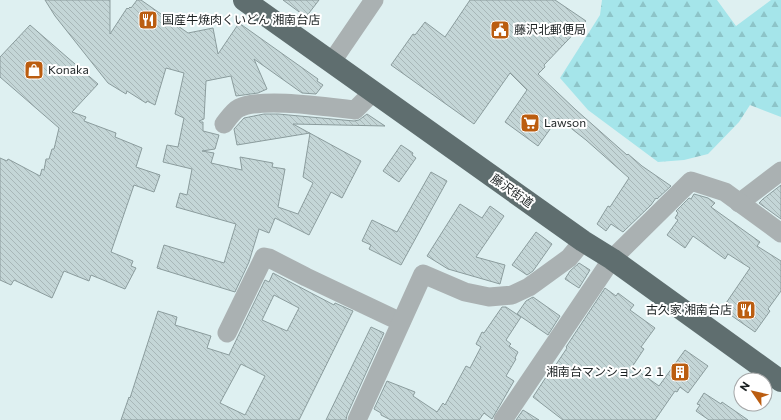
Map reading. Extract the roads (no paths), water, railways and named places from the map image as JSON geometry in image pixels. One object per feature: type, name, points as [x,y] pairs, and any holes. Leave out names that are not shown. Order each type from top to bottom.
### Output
[{"type":"highway","name":"藤沢街道","points":[[244,0],[583,241],[612,259],[781,381]]},
{"type":"street","points":[[331,62],[374,0]]},
{"type":"street","points":[[224,124],[237,109],[250,104],[292,103],[355,110],[373,92]]},
{"type":"street","points":[[739,203],[781,171]]},
{"type":"street","points":[[503,420],[612,259],[691,181],[725,192],[781,233]]},
{"type":"street","points":[[357,420],[423,274],[465,292],[489,297],[512,295],[529,287],[569,258],[583,241]]},
{"type":"street","points":[[227,333],[264,257],[269,258],[306,278],[402,322]]},
{"type":"place","name":"国産牛焼肉くいどん 湘南台店","points":[[148,20]]},
{"type":"place","name":"藤沢北郵便局","points":[[500,30]]},
{"type":"place","name":"Konaka","points":[[34,70]]},
{"type":"place","name":"Lawson","points":[[530,123]]},
{"type":"place","name":"古久家 湘南台店","points":[[746,310]]},
{"type":"place","name":"湘南台マンション２１","points":[[680,372]]}]
